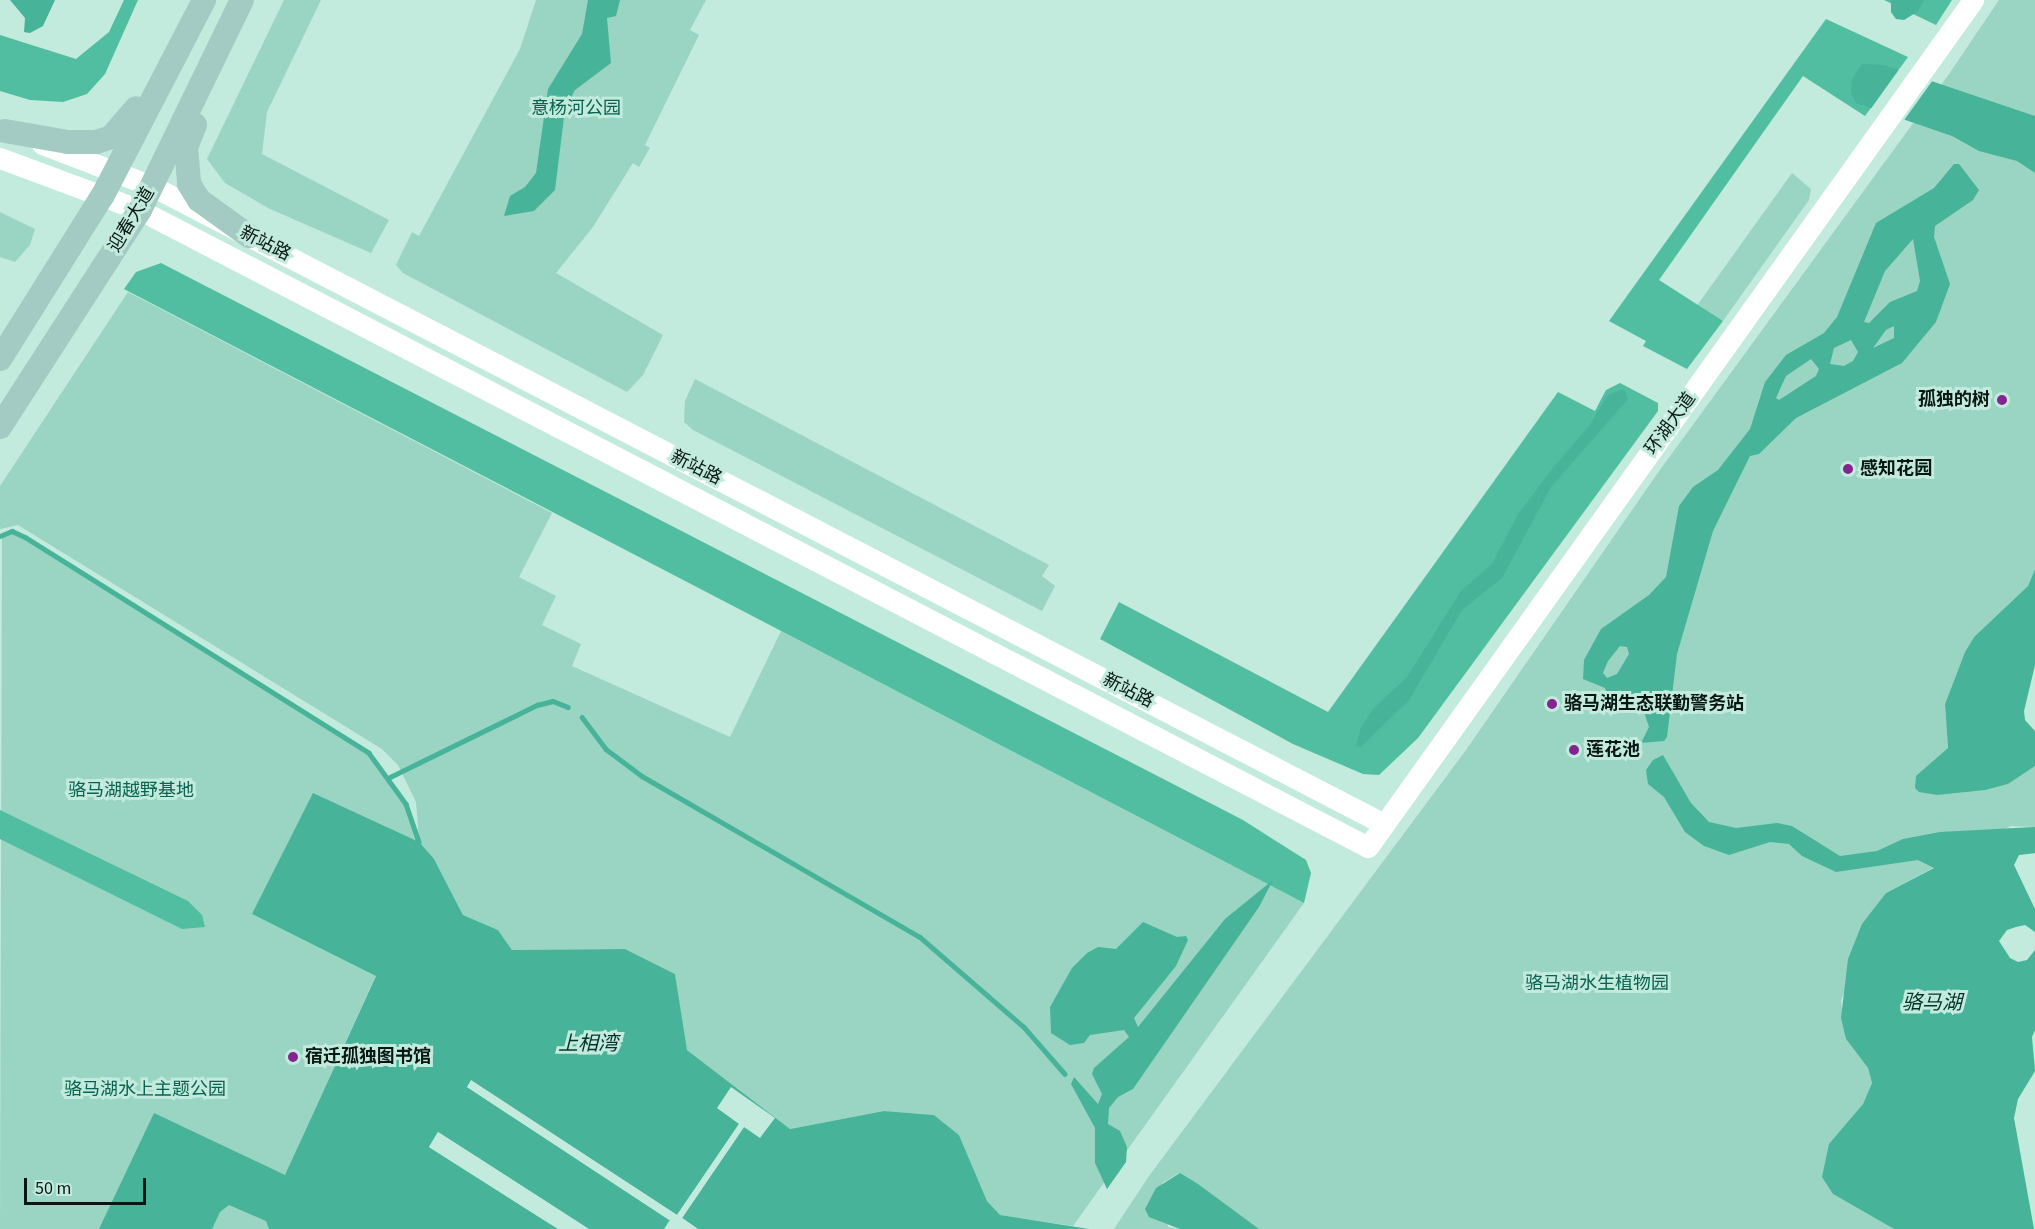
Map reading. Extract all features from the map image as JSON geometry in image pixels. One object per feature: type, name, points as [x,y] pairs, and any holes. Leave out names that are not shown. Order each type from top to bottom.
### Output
[{"type":"main road","points":[[0,359],[103,195],[202,0]]},
{"type":"main road","points":[[3,130],[68,142],[96,142],[111,137],[128,122],[202,0]]},
{"type":"main road","name":"迎春大道","points":[[0,427],[140,210],[242,0]]},
{"type":"main road","points":[[247,0],[186,147],[186,166],[189,184],[199,200],[249,237]]},
{"type":"main road","points":[[174,58],[207,74]]},
{"type":"street","name":"环湖大道","points":[[1368,847],[1880,135],[1973,0]]},
{"type":"street","name":"新站路","points":[[3,130],[116,170],[153,186],[1384,824]]},
{"type":"street","name":"新站路","points":[[0,158],[140,210],[1368,847]]},
{"type":"green space","points":[[284,0],[321,0],[267,112],[262,154],[389,220],[371,253],[268,208],[225,183],[207,159]]},
{"type":"green space","name":"意杨河公园","points":[[536,0],[706,0],[690,30],[699,35],[645,145],[650,148],[639,167],[633,163],[593,227],[556,273],[663,335],[643,375],[627,392],[403,273],[396,265],[412,232],[419,236],[520,49]]},
{"type":"green space","name":"骆马湖水生植物园","points":[[1999,0],[2035,0],[2035,569],[2028,586],[1974,637],[1965,652],[1945,704],[1948,748],[1932,765],[1937,795],[2008,784],[2035,766],[2035,827],[2011,826],[1886,893],[1841,1000],[1846,1039],[1868,1068],[1872,1083],[1863,1104],[1829,1145],[1833,1194],[1894,1229],[1259,1229],[1179,1173],[1162,1183],[1168,1227],[1180,1229],[1114,1229],[1149,1176],[1466,750],[1657,474],[1949,74]]},
{"type":"green space","points":[[1792,173],[1811,189],[1809,200],[1723,321],[1696,307]]},
{"type":"green space","points":[[0,212],[35,229],[30,245],[15,262],[0,257]]},
{"type":"green space","points":[[128,292],[552,513],[519,577],[556,596],[542,625],[581,644],[572,666],[730,737],[781,631],[1304,903],[1073,1226],[1000,1215],[987,1201],[959,1135],[934,1115],[884,1111],[790,1129],[686,1049],[675,974],[625,949],[512,950],[498,930],[463,915],[434,859],[252,914],[376,975],[296,1151],[485,1229],[0,1229],[2,534],[12,531],[25,537],[369,753],[406,804],[419,839],[416,802],[398,765],[382,749],[18,525],[0,529],[0,486]]},
{"type":"green space","points":[[695,379],[1049,565],[1042,576],[1055,586],[1042,611],[693,430],[684,422],[685,401]]},
{"type":"shaded area","points":[[124,0],[138,0],[105,74],[87,94],[63,102],[30,100],[0,91],[0,35],[76,59],[109,32]]},
{"type":"shaded area","points":[[1884,0],[1952,0],[1936,25]]},
{"type":"shaded area","points":[[1826,19],[1908,57],[1865,116],[1803,76],[1659,280],[1723,321],[1687,369],[1643,346],[1646,341],[1609,321]]},
{"type":"shaded area","points":[[161,263],[1243,820],[1306,860],[1311,873],[1304,903],[124,289],[136,272]]},
{"type":"shaded area","points":[[1620,383],[1658,403],[1658,411],[1418,738],[1379,775],[1363,774],[1293,744],[1100,639],[1119,602],[1328,712],[1558,392],[1595,411],[1606,390]]},
{"type":"shaded area","points":[[0,810],[188,901],[202,915],[205,927],[182,929],[0,839]]},
{"type":"water","points":[[10,0],[55,0],[43,26],[30,33],[24,32],[25,18]]},
{"type":"water","points":[[588,0],[620,0],[616,16],[607,18],[611,63],[575,90],[565,109],[555,190],[534,211],[504,216],[510,196],[525,187],[536,173],[548,89],[582,34]]},
{"type":"water","points":[[1891,0],[1924,0],[1917,12],[1904,20],[1896,19],[1891,12]]},
{"type":"water","points":[[1862,64],[1884,65],[2035,116],[2035,173],[2017,161],[1979,151],[1952,136],[1856,103],[1851,93],[1852,79]]},
{"type":"water","points":[[1954,164],[1959,164],[1979,190],[1973,200],[1935,226],[1934,237],[1950,284],[1936,322],[1902,363],[1796,418],[1759,454],[1750,456],[1713,531],[1677,654],[1667,737],[1664,741],[1641,743],[1649,727],[1642,706],[1627,699],[1611,703],[1605,688],[1583,679],[1584,660],[1601,629],[1649,595],[1666,577],[1679,506],[1693,487],[1718,470],[1750,429],[1765,382],[1786,355],[1824,333],[1837,317],[1876,223],[1934,188]],"holes":[[[1913,239],[1920,281],[1917,291],[1890,302],[1869,323],[1864,322],[1885,271]],[[1894,326],[1894,338],[1873,348],[1886,330]],[[1851,340],[1858,352],[1853,361],[1844,366],[1830,364],[1834,348]],[[1811,359],[1819,369],[1816,376],[1779,400],[1776,398],[1786,376]],[[1620,646],[1627,647],[1629,654],[1617,674],[1607,678],[1603,673],[1608,661]]]},
{"type":"water","points":[[1624,389],[1628,399],[1551,487],[1502,578],[1462,610],[1409,700],[1361,747],[1356,746],[1361,727],[1373,709],[1407,677],[1461,591],[1492,564],[1517,516],[1552,469],[1589,426],[1608,395]]},
{"type":"water","points":[[2035,569],[2035,665],[2024,711],[2025,720],[2035,731],[2035,766],[2008,784],[1985,790],[1937,795],[1919,792],[1915,788],[1916,776],[1948,748],[1945,704],[1965,652],[1974,637],[2028,586]]},
{"type":"water","name":"骆马湖","points":[[1663,755],[1691,803],[1709,822],[1736,828],[1777,823],[1792,826],[1840,856],[1877,851],[1903,839],[1940,832],[2035,827],[2035,853],[2019,855],[2014,865],[2035,909],[2035,932],[2025,925],[2016,927],[2007,930],[1999,941],[2010,958],[2018,962],[2027,960],[2035,950],[2035,1030],[2032,1037],[2035,1071],[2018,1099],[2014,1118],[2034,1229],[1894,1229],[1833,1194],[1822,1177],[1829,1144],[1863,1104],[1872,1083],[1868,1068],[1846,1039],[1841,1018],[1848,959],[1862,924],[1886,893],[1934,868],[1918,860],[1836,872],[1802,856],[1789,844],[1770,842],[1729,855],[1704,846],[1685,832],[1664,797],[1648,784],[1646,770],[1653,760]]},
{"type":"water","name":"上相湾","points":[[313,793],[419,842],[434,859],[463,915],[498,930],[512,950],[625,949],[675,974],[687,1050],[790,1129],[884,1111],[934,1115],[959,1135],[987,1201],[1000,1215],[1089,1229],[698,1229],[682,1218],[744,1127],[739,1124],[677,1215],[471,1081],[467,1087],[670,1220],[664,1229],[589,1229],[438,1132],[429,1147],[558,1229],[269,1229],[266,1221],[229,1205],[220,1212],[212,1229],[99,1229],[154,1113],[285,1175],[376,976],[252,914]]},
{"type":"water","points":[[1273,880],[1259,907],[1133,1089],[1118,1097],[1109,1108],[1108,1124],[1120,1131],[1127,1147],[1126,1162],[1107,1189],[1095,1163],[1095,1128],[1071,1084],[1074,1077],[1098,1104],[1102,1094],[1092,1074],[1094,1068],[1129,1037],[1124,1030],[1090,1035],[1084,1043],[1070,1045],[1051,1033],[1050,1007],[1072,968],[1087,953],[1098,947],[1116,949],[1143,922],[1177,937],[1186,936],[1188,940],[1176,966],[1134,1018],[1138,1027],[1225,919]]},
{"type":"water","points":[[1180,1173],[1259,1229],[1180,1229],[1149,1217],[1145,1209],[1156,1188]]},
{"type":"pier","points":[[1900,68],[1933,80],[1902,123],[1870,110]]},
{"type":"pier","points":[[471,1080],[677,1215],[739,1124],[717,1108],[731,1087],[775,1118],[760,1138],[744,1127],[682,1218],[698,1229],[692,1229],[472,1085],[671,1217],[664,1229],[669,1220],[467,1087]]},
{"type":"pier","points":[[438,1132],[589,1229],[439,1136],[433,1146],[558,1229],[429,1147]]},
{"type":"waterway","points":[[0,536],[12,531],[25,537],[369,753],[406,804],[419,842]]},
{"type":"waterway","points":[[390,777],[537,705],[553,701],[568,707]]},
{"type":"waterway","points":[[582,717],[606,749],[642,776],[920,937],[1024,1027],[1065,1074]]},
{"type":"place","name":"孤独的树","points":[[2002,400]]},
{"type":"place","name":"感知花园","points":[[1848,469]]},
{"type":"place","name":"骆马湖生态联勤警务站","points":[[1552,704]]},
{"type":"place","name":"莲花池","points":[[1574,750]]},
{"type":"place","name":"宿迁孤独图书馆","points":[[293,1057]]},
{"type":"park label","name":"骆马湖越野基地","points":[[131,791]]},
{"type":"park label","name":"骆马湖水上主题公园","points":[[145,1090]]}]
